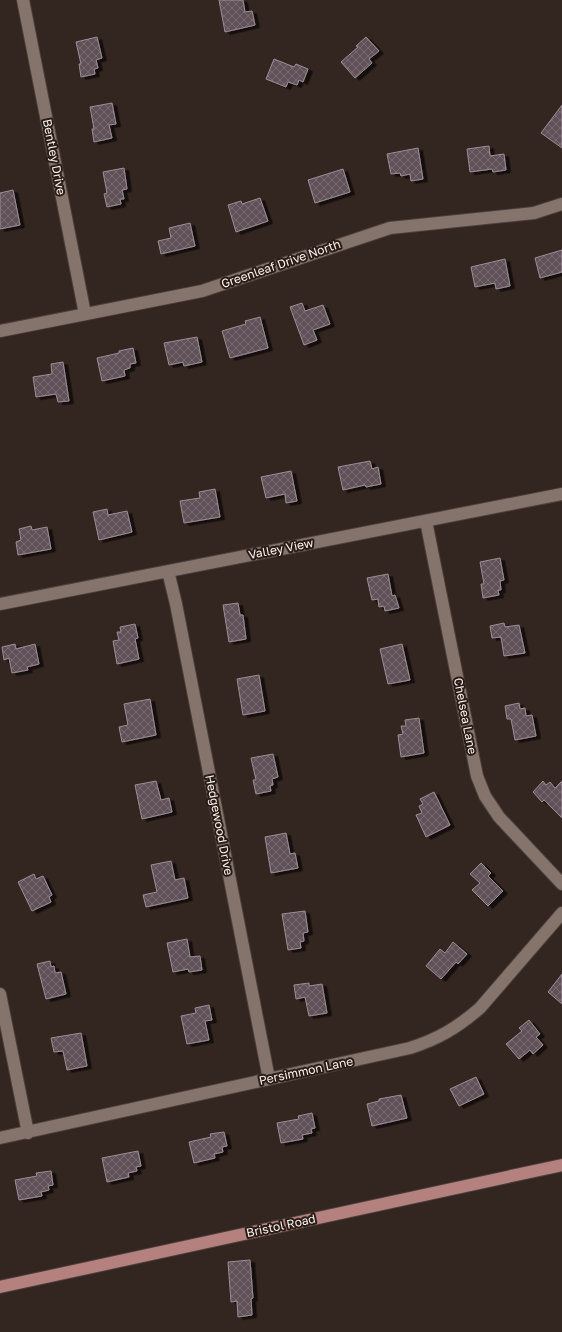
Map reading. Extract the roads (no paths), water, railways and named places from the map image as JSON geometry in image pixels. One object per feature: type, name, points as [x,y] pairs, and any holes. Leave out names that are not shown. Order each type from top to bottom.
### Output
[{"type":"main road","name":"Bristol Road","points":[[0,1287],[562,1165]]},
{"type":"street","name":"Bentley Drive","points":[[24,0],[85,314]]},
{"type":"street","name":"Greenleaf Drive North","points":[[0,331],[202,290],[390,228],[534,213],[562,204]]},
{"type":"street","name":"Valley View","points":[[0,604],[562,494]]},
{"type":"street","name":"Chelsea Lane","points":[[426,521],[477,776],[485,796],[499,817],[562,884]]},
{"type":"street","name":"Hedgewood Drive","points":[[168,572],[178,612],[269,1079]]},
{"type":"street","name":"Persimmon Lane","points":[[0,1138],[410,1048],[429,1042],[448,1033],[465,1022],[480,1008],[562,913]]},
{"type":"street","points":[[0,994],[28,1133]]}]
